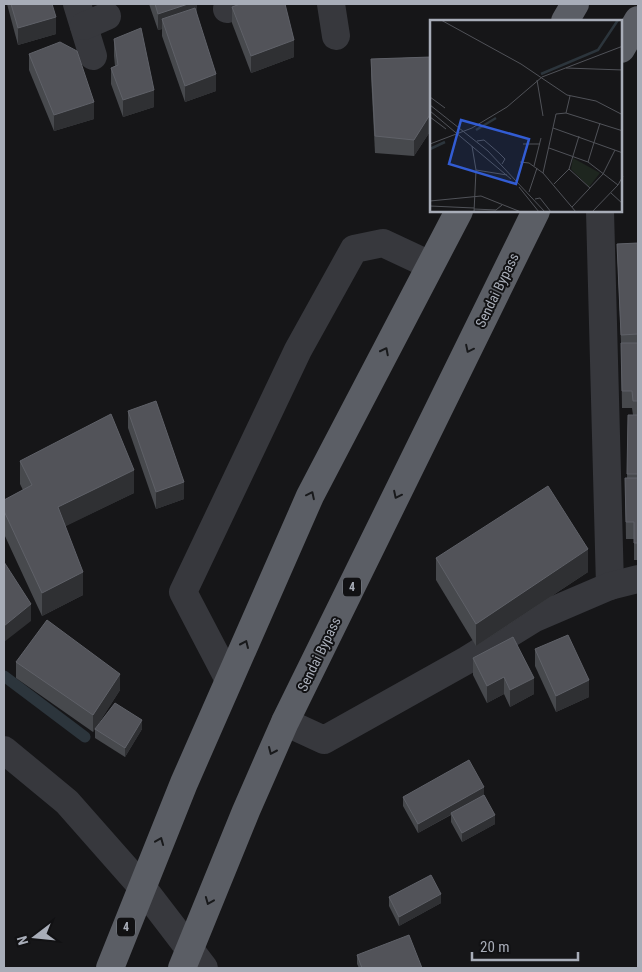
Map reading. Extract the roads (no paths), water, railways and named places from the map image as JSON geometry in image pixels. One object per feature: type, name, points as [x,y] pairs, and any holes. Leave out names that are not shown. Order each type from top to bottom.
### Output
[{"type":"highway","points":[[566,20],[575,4]]},
{"type":"highway","points":[[622,47],[638,20]]},
{"type":"highway","name":"4","points":[[110,968],[184,783],[310,496],[458,212]]},
{"type":"highway","name":"Sendai Bypass","points":[[192,962],[246,811],[285,722],[536,212]]},
{"type":"street","points":[[331,4],[336,36]]},
{"type":"street","points":[[90,15],[93,56]]},
{"type":"street","points":[[600,212],[610,586]]},
{"type":"street","points":[[229,680],[184,592],[298,350],[354,249],[384,243],[430,265]]},
{"type":"street","points":[[285,722],[324,740],[467,660],[533,619],[610,586],[638,579]]},
{"type":"street","points":[[4,750],[68,802],[142,887],[192,962]]},
{"type":"waterway","points":[[4,676],[85,737]]}]
